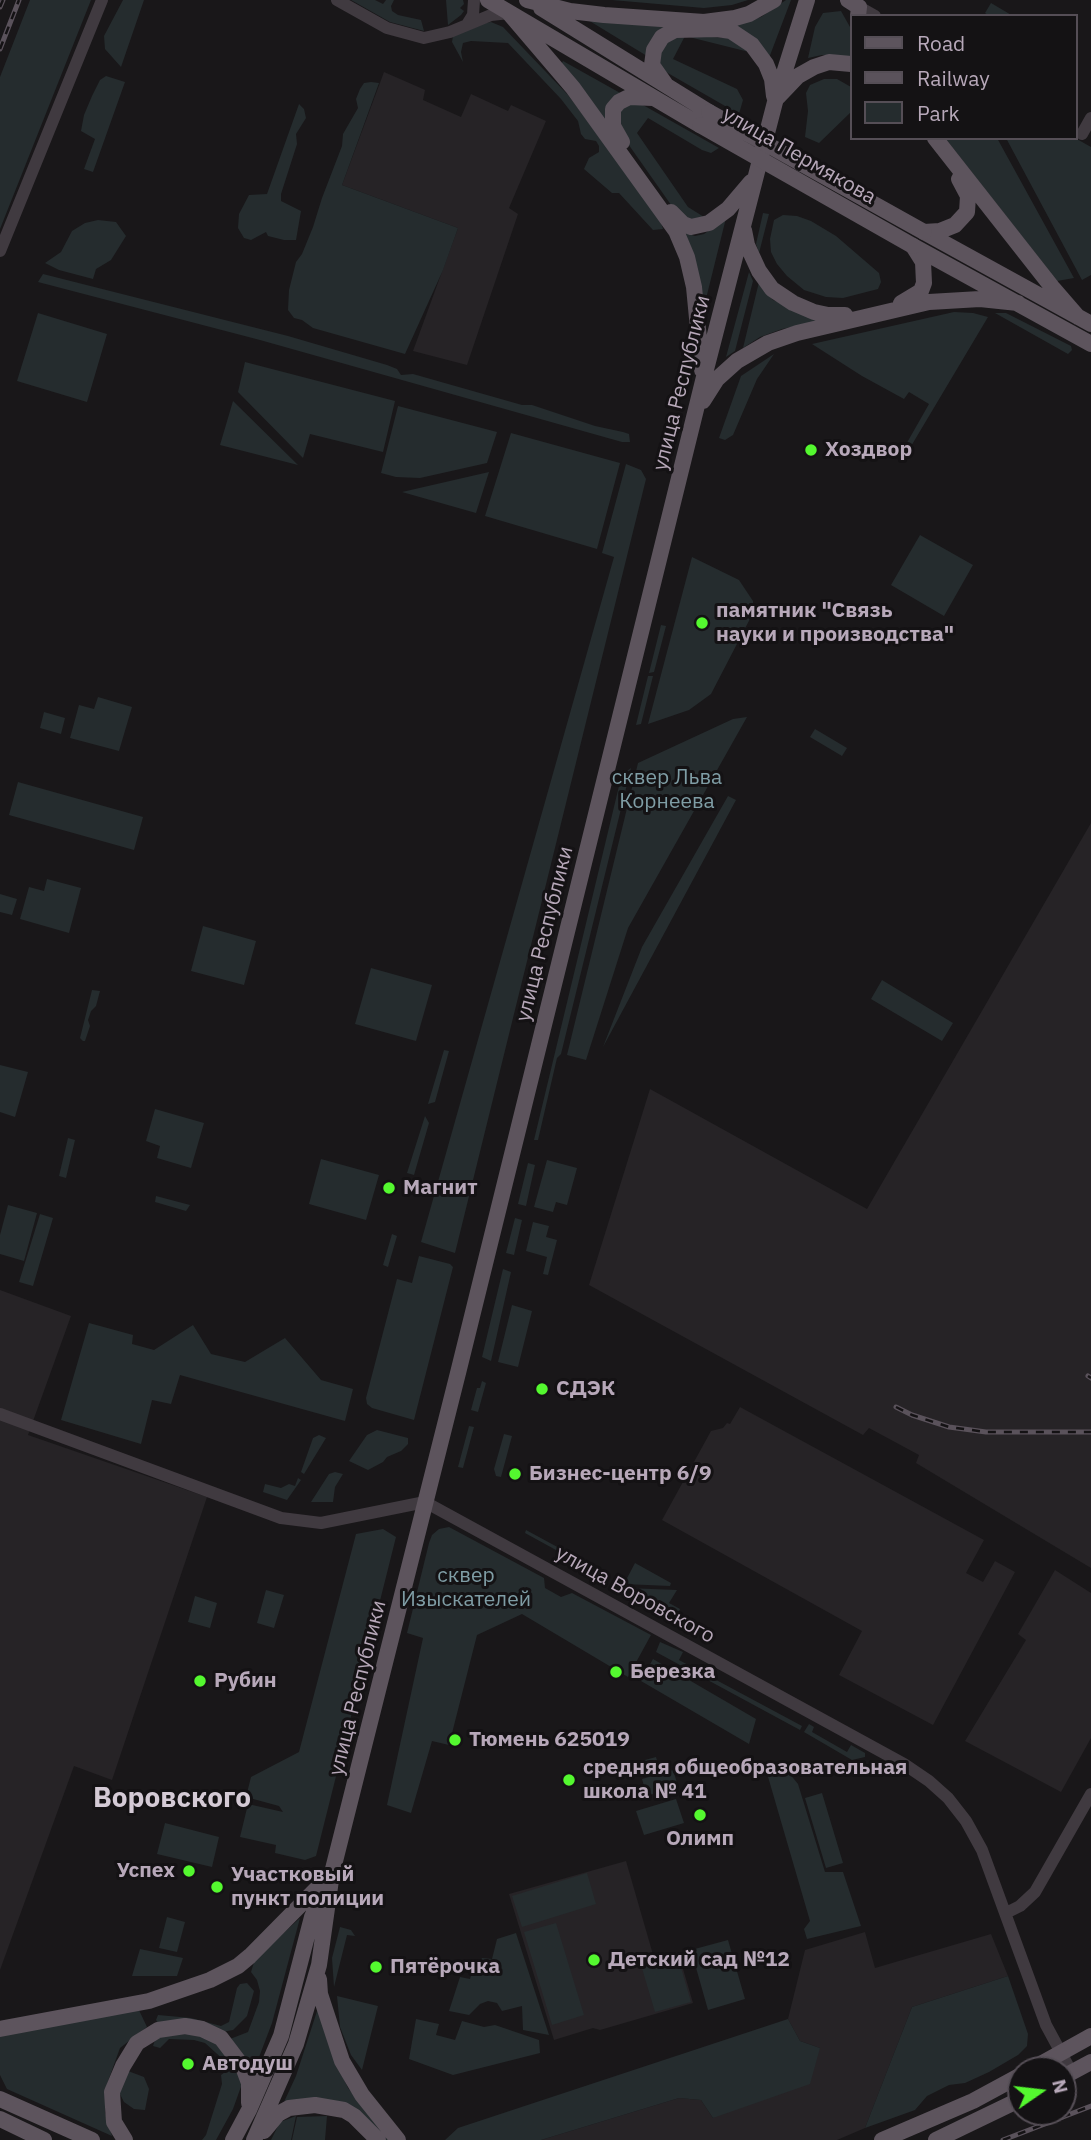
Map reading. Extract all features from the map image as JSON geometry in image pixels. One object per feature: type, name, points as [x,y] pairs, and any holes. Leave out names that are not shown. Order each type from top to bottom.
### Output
[{"type":"main road","name":"улица Пермякова","points":[[488,0],[653,98],[705,118],[924,232],[1085,320]]},
{"type":"main road","name":"улица Пермякова","points":[[527,0],[666,85],[705,118],[913,246],[1091,344]]},
{"type":"main road","points":[[527,0],[570,11],[704,22],[749,14],[774,0]]},
{"type":"main road","name":"улица Республики","points":[[254,2140],[296,2044],[318,1965],[327,1921],[332,1873],[703,381],[754,177],[808,2]]},
{"type":"main road","points":[[509,13],[573,88],[676,231],[687,257],[694,287],[703,381]]},
{"type":"main road","points":[[666,85],[652,65],[654,50],[662,37],[675,30],[731,31],[743,37],[760,54],[772,79],[775,102]]},
{"type":"main road","points":[[775,102],[798,76],[814,67],[829,62],[850,64]]},
{"type":"main road","points":[[653,98],[635,97],[619,102],[613,109],[613,126],[674,216],[683,224],[691,227],[709,223],[728,209],[754,177]]},
{"type":"main road","points":[[924,232],[940,231],[955,225],[967,212],[968,195],[929,140]]},
{"type":"main road","points":[[937,140],[1052,287],[1085,320]]},
{"type":"main road","points":[[743,226],[752,258],[772,289],[793,303],[828,315],[862,312],[913,298],[921,291],[925,274],[923,262],[913,246]]},
{"type":"main road","points":[[696,412],[716,379],[737,361],[768,343],[797,333],[929,302],[979,299],[1018,303]]},
{"type":"main road","points":[[0,2029],[149,2001],[210,1980],[250,1956],[332,1873]]},
{"type":"main road","name":"улица Республики","points":[[233,2140],[281,2036],[312,1917],[332,1873]]},
{"type":"main road","points":[[318,1965],[320,1994],[342,2062],[362,2095],[398,2140]]},
{"type":"main road","points":[[125,2140],[114,2122],[112,2092],[137,2043],[158,2030],[184,2026],[202,2029],[221,2038],[243,2067],[249,2083],[249,2110]]},
{"type":"main road","points":[[1055,2056],[1091,2036]]},
{"type":"main road","points":[[882,2140],[972,2101],[1007,2082]]},
{"type":"main road","points":[[0,2089],[6,2102],[92,2140]]},
{"type":"main road","points":[[254,2140],[278,2114],[289,2108],[315,2105],[344,2110],[354,2116],[378,2140]]},
{"type":"main road","points":[[936,2140],[1007,2106]]},
{"type":"main road","points":[[0,2119],[44,2140]]},
{"type":"street","points":[[0,251],[102,0]]},
{"type":"street","points":[[337,0],[387,28],[414,37],[442,34],[491,15],[509,13]]},
{"type":"street","points":[[468,23],[473,15],[474,0]]},
{"type":"street","points":[[1083,134],[1091,118]]},
{"type":"street","points":[[0,1414],[281,1518],[321,1523],[425,1502]]},
{"type":"street","name":"улица Воровского","points":[[425,1502],[878,1749],[929,1781],[966,1821],[982,1850],[1046,2025],[1061,2056]]},
{"type":"street","points":[[1006,1913],[1020,1906],[1035,1892],[1091,1794]]},
{"type":"shaded area","points":[[384,72],[425,90],[423,100],[461,117],[471,94],[508,111],[511,105],[546,121],[509,208],[518,214],[467,365],[413,351],[458,228],[342,185]]},
{"type":"shaded area","points":[[1091,823],[1091,1568],[916,1463],[919,1455],[869,1428],[863,1435],[589,1285],[650,1089],[867,1209]]},
{"type":"shaded area","points":[[0,1290],[71,1316],[28,1435],[207,1497],[112,1780],[74,1766],[0,1970]]},
{"type":"shaded area","points":[[740,1407],[984,1540],[966,1573],[983,1582],[995,1561],[1015,1572],[933,1725],[839,1675],[862,1631],[662,1520],[711,1431],[730,1424]]},
{"type":"shaded area","points":[[1055,1570],[1091,1593],[1091,1738],[1061,1792],[965,1741],[1026,1640],[1018,1634]]},
{"type":"shaded area","points":[[626,1861],[654,1958],[678,1952],[693,2003],[600,2030],[593,2028],[554,2040],[509,1894]]},
{"type":"shaded area","points":[[865,1932],[875,1968],[991,1934],[1008,1976],[912,2007],[865,2128],[837,2140],[541,2140],[679,2098],[701,2100],[713,2118],[820,2048],[800,2041],[788,2019],[805,1950]]},
{"type":"green space","points":[[30,0],[91,0],[0,229],[0,77]]},
{"type":"green space","points":[[123,0],[144,0],[121,67],[105,49],[104,36]]},
{"type":"green space","points":[[351,0],[375,0],[383,4],[386,0],[394,0],[392,11],[421,20],[424,31],[390,22]]},
{"type":"green space","points":[[446,0],[463,0],[464,4],[460,8],[464,11],[461,15],[448,25]]},
{"type":"green space","points":[[612,0],[748,0],[704,8]]},
{"type":"green space","points":[[786,0],[791,0],[769,58],[734,25],[761,17]]},
{"type":"green space","points":[[991,3],[1010,14],[986,14]]},
{"type":"green space","points":[[841,11],[850,27],[850,57],[822,55],[808,58],[815,27],[823,13]]},
{"type":"green space","points":[[583,17],[668,26],[647,56]]},
{"type":"green space","points":[[491,22],[503,27],[568,95],[661,222],[663,229],[653,230],[619,193],[612,193],[584,169],[589,158],[599,152],[596,141],[585,139],[578,121],[561,99],[508,43],[463,43],[463,62],[452,42],[453,36],[471,26]]},
{"type":"green space","points":[[679,35],[729,38],[749,52],[685,36],[673,59],[737,89],[743,100],[739,114],[659,68],[660,48]]},
{"type":"green space","points":[[563,61],[622,94],[607,107],[605,122],[561,64]]},
{"type":"green space","points":[[106,76],[125,82],[93,172],[84,169],[95,139],[81,131],[92,96],[100,80]]},
{"type":"green space","points":[[824,79],[837,79],[850,86],[850,113],[819,143],[805,137],[808,111],[806,93],[810,85]]},
{"type":"green space","points":[[364,83],[379,83],[342,185],[458,228],[443,270],[405,354],[313,328],[294,318],[288,310],[289,290],[296,262],[313,227],[342,146],[343,134],[358,108],[356,99],[360,89]]},
{"type":"green space","points":[[299,104],[304,109],[306,118],[296,134],[297,144],[281,194],[281,201],[301,211],[296,240],[268,236],[266,232],[251,240],[244,238],[238,228],[239,214],[249,195],[267,194]]},
{"type":"green space","points":[[628,104],[643,105],[719,148],[711,153],[702,150],[648,118],[637,133],[688,207],[704,217],[690,220],[676,212],[619,131],[616,113]]},
{"type":"green space","points":[[1077,139],[1091,147],[1091,275],[1082,280],[1007,140]]},
{"type":"green space","points":[[947,140],[998,140],[1074,278],[1057,281]]},
{"type":"green space","points":[[763,213],[769,214],[759,253],[756,244]]},
{"type":"green space","points":[[783,215],[811,221],[836,236],[879,273],[881,282],[878,289],[843,298],[826,297],[804,290],[787,276],[771,252],[770,239],[774,220]]},
{"type":"green space","points":[[726,218],[703,311],[685,233],[695,236],[704,234]]},
{"type":"green space","points":[[98,220],[116,222],[126,236],[111,260],[96,269],[93,279],[59,270],[45,263],[61,252],[72,231],[85,223]]},
{"type":"green space","points":[[749,272],[753,281],[735,351],[726,357]]},
{"type":"green space","points":[[43,274],[288,336],[387,365],[397,369],[401,375],[413,374],[522,405],[532,405],[629,434],[630,442],[38,282]]},
{"type":"green space","points":[[759,282],[773,300],[823,320],[782,329],[760,337],[743,348]]},
{"type":"green space","points":[[954,312],[988,317],[904,458],[900,455],[929,404],[909,392],[904,399],[812,344]]},
{"type":"green space","points":[[38,313],[107,334],[87,402],[17,381]]},
{"type":"green space","points":[[995,313],[1006,313],[1071,346],[1072,350],[1068,354]]},
{"type":"green space","points":[[774,354],[757,379],[733,435],[725,440],[719,438],[741,376]]},
{"type":"green space","points":[[245,362],[395,401],[383,452],[310,434],[303,458],[238,392]]},
{"type":"green space","points":[[233,401],[298,465],[220,445]]},
{"type":"green space","points":[[398,406],[497,432],[487,463],[420,478],[381,473]]},
{"type":"green space","points":[[511,433],[620,463],[597,549],[485,516]]},
{"type":"green space","points":[[626,464],[641,470],[646,479],[455,1253],[421,1242],[614,557],[602,553]]},
{"type":"green space","points":[[489,472],[476,513],[402,492]]},
{"type":"green space","points":[[920,535],[973,565],[944,616],[891,585]]},
{"type":"green space","name":"сквер Льва Корнеева","points":[[692,557],[739,580],[753,601],[753,613],[711,694],[689,710],[648,724]]},
{"type":"green space","points":[[661,625],[666,626],[654,672],[649,673]]},
{"type":"green space","points":[[648,676],[653,676],[641,724],[636,725]]},
{"type":"green space","points":[[98,697],[132,707],[119,751],[70,738],[79,705],[94,709]]},
{"type":"green space","points":[[44,712],[65,718],[61,734],[40,728]]},
{"type":"green space","name":"сквер Льва Корнеева","points":[[747,717],[628,928],[586,1060],[567,1055],[638,763],[733,719]]},
{"type":"green space","points":[[815,729],[847,748],[842,756],[810,737]]},
{"type":"green space","points":[[631,768],[561,1054],[557,1058],[538,1140],[534,1140],[619,786]]},
{"type":"green space","points":[[18,782],[143,817],[134,850],[9,815]]},
{"type":"green space","points":[[728,796],[736,800],[603,1047],[642,947]]},
{"type":"green space","points":[[47,879],[81,888],[69,933],[20,919],[29,887],[44,891]]},
{"type":"green space","points":[[0,894],[17,899],[12,915],[0,912]]},
{"type":"green space","points":[[203,926],[256,941],[244,985],[191,971]]},
{"type":"green space","points":[[371,968],[432,985],[416,1041],[355,1024]]},
{"type":"green space","points":[[882,980],[953,1023],[942,1041],[871,999]]},
{"type":"green space","points":[[92,990],[100,991],[83,1041],[80,1038]]},
{"type":"green space","points":[[444,1050],[449,1051],[435,1102],[428,1104]]},
{"type":"green space","points":[[0,1065],[28,1072],[15,1117],[0,1112]]},
{"type":"green space","points":[[155,1109],[204,1123],[191,1168],[157,1158],[160,1146],[146,1141]]},
{"type":"green space","points":[[425,1116],[429,1123],[414,1175],[407,1173]]},
{"type":"green space","points":[[68,1138],[75,1140],[66,1178],[59,1176]]},
{"type":"green space","points":[[321,1159],[379,1175],[366,1220],[309,1204]]},
{"type":"green space","points":[[547,1160],[577,1168],[567,1205],[556,1202],[553,1212],[534,1207]]},
{"type":"green space","points":[[528,1163],[535,1165],[526,1206],[518,1204]]},
{"type":"green space","points":[[156,1196],[190,1205],[186,1211],[155,1202]]},
{"type":"green space","points":[[8,1205],[37,1213],[24,1261],[0,1254],[0,1235]]},
{"type":"green space","points":[[40,1214],[53,1218],[33,1286],[19,1282]]},
{"type":"green space","points":[[515,1218],[522,1220],[514,1255],[506,1253]]},
{"type":"green space","points":[[533,1222],[549,1226],[546,1237],[557,1240],[548,1275],[543,1274],[547,1257],[526,1251]]},
{"type":"green space","points":[[392,1234],[397,1236],[388,1267],[383,1265]]},
{"type":"green space","points":[[419,1256],[453,1267],[414,1420],[372,1408],[367,1404],[366,1398],[397,1279],[412,1283]]},
{"type":"green space","points":[[503,1269],[511,1272],[491,1361],[482,1357]]},
{"type":"green space","points":[[512,1305],[532,1311],[518,1367],[498,1362]]},
{"type":"green space","points":[[89,1323],[133,1335],[132,1344],[154,1350],[193,1325],[211,1354],[245,1362],[285,1338],[321,1380],[353,1389],[345,1421],[180,1375],[171,1404],[152,1400],[141,1444],[61,1420]]},
{"type":"green space","points":[[482,1381],[486,1383],[478,1412],[471,1410],[477,1388],[480,1388]]},
{"type":"green space","points":[[469,1426],[474,1427],[463,1468],[458,1467]]},
{"type":"green space","points":[[377,1430],[408,1438],[408,1444],[368,1470],[349,1461],[367,1435]]},
{"type":"green space","points":[[504,1434],[512,1436],[501,1477],[496,1476],[494,1469]]},
{"type":"green space","points":[[319,1435],[326,1438],[304,1474],[301,1472],[313,1438]]},
{"type":"green space","points":[[329,1474],[343,1474],[335,1487],[333,1502],[311,1502]]},
{"type":"green space","points":[[298,1478],[301,1480],[287,1500],[263,1492],[265,1484],[281,1488],[289,1484],[295,1486]]},
{"type":"green space","name":"сквер Изыскателей","points":[[449,1527],[544,1578],[545,1588],[561,1597],[572,1593],[651,1635],[628,1677],[522,1614],[477,1635],[449,1745],[432,1741],[411,1813],[387,1805],[423,1638],[407,1633],[432,1535],[439,1529]]},
{"type":"green space","points":[[383,1529],[396,1537],[316,1856],[305,1860],[275,1853],[276,1845],[240,1837],[248,1804],[283,1812],[279,1806],[246,1797],[251,1777],[299,1752],[356,1534]]},
{"type":"green space","points":[[526,1530],[609,1575],[607,1578],[525,1533]]},
{"type":"green space","points":[[635,1563],[671,1583],[670,1586],[624,1584]]},
{"type":"green space","points":[[626,1588],[677,1590],[669,1603],[680,1609],[677,1616]]},
{"type":"green space","points":[[266,1590],[284,1595],[274,1628],[257,1623]]},
{"type":"green space","points":[[195,1596],[217,1603],[210,1628],[188,1622]]},
{"type":"green space","points":[[660,1642],[683,1652],[679,1660],[802,1726],[800,1730],[656,1652]]},
{"type":"green space","points":[[653,1659],[756,1719],[749,1744],[641,1681]]},
{"type":"green space","points":[[809,1724],[814,1727],[812,1732],[847,1752],[851,1745],[865,1753],[865,1757],[852,1760],[804,1732]]},
{"type":"green space","points":[[656,1757],[659,1767],[637,1774],[634,1763]]},
{"type":"green space","points":[[780,1762],[798,1784],[825,1872],[843,1872],[861,1926],[807,1939],[804,1929],[810,1921],[764,1763]]},
{"type":"green space","points":[[673,1770],[678,1786],[647,1796],[642,1779]]},
{"type":"green space","points":[[822,1793],[843,1863],[826,1868],[805,1798]]},
{"type":"green space","points":[[676,1799],[684,1823],[644,1835],[636,1811]]},
{"type":"green space","points":[[165,1823],[219,1837],[212,1867],[157,1854]]},
{"type":"green space","points":[[587,1873],[596,1904],[522,1927],[512,1896]]},
{"type":"green space","points":[[167,1917],[185,1922],[177,1952],[159,1948]]},
{"type":"green space","points":[[300,1918],[272,2023],[253,2073],[230,2039],[248,2032],[259,2002],[260,1991],[251,1972],[255,1959]]},
{"type":"green space","points":[[556,1923],[584,2015],[552,2025],[524,1932]]},
{"type":"green space","points":[[340,1927],[351,1930],[355,1936],[347,1935],[334,1987],[332,1958]]},
{"type":"green space","points":[[516,1933],[549,2035],[523,2030],[522,2006],[502,2011],[497,2003],[488,2001],[480,2004],[469,2015],[449,2011],[460,1977],[470,1979],[475,1962],[480,1963],[482,1958],[492,1959],[497,1939]]},
{"type":"green space","points":[[728,1940],[745,1999],[708,2010],[691,1950]]},
{"type":"green space","points":[[140,1949],[183,1958],[177,1976],[132,1976]]},
{"type":"green space","points":[[677,1954],[691,2002],[655,2012],[641,1965]]},
{"type":"green space","points":[[1008,1976],[1028,2034],[1027,2046],[1016,2056],[1007,2056],[1007,2061],[989,2072],[965,2083],[949,2085],[927,2096],[915,2110],[865,2128],[912,2007]]},
{"type":"green space","points":[[247,1983],[254,1991],[247,2016],[233,2030],[222,2032],[158,2023],[156,2020],[158,2015],[191,2018],[221,2026],[229,2022],[237,1988],[240,1984]]},
{"type":"green space","points":[[337,1996],[378,2006],[362,2070],[351,2055],[340,2027]]},
{"type":"green space","points":[[138,2008],[147,2027],[120,2048],[107,2084],[105,2112],[112,2136],[7,2089],[0,2075],[0,2034]]},
{"type":"green space","points":[[318,2008],[331,2051],[348,2088],[390,2140],[383,2140],[368,2123],[284,2102],[296,2076]]},
{"type":"green space","points":[[416,2019],[439,2024],[436,2035],[455,2040],[462,2021],[484,2027],[495,2025],[539,2040],[540,2053],[453,2075],[409,2059]]},
{"type":"green space","points":[[788,2019],[800,2041],[820,2048],[810,2084],[713,2118],[701,2100],[679,2098],[541,2140],[445,2140],[458,2128]]},
{"type":"green space","points":[[177,2031],[214,2039],[243,2081],[233,2109],[216,2140],[202,2140],[222,2084],[221,2075],[228,2070],[226,2062],[205,2043],[194,2040],[169,2039],[160,2048],[153,2046],[156,2037]]},
{"type":"green space","points":[[128,2071],[144,2077],[149,2089],[145,2110],[134,2109],[124,2102],[119,2092]]},
{"type":"green space","points":[[296,2116],[291,2140],[271,2140],[280,2122]]},
{"type":"green space","points":[[327,2116],[325,2140],[292,2140],[297,2117]]},
{"type":"railway","points":[[0,7],[3,0]]},
{"type":"railway","points":[[0,49],[19,0]]},
{"type":"railway","points":[[896,1407],[949,1427],[986,1432],[1091,1432]]},
{"type":"railway","points":[[1003,2140],[1091,2106]]},
{"type":"place","name":"Хоздвор","points":[[811,450]]},
{"type":"place","name":"памятник \"Связь науки и производства\"","points":[[702,623]]},
{"type":"place","name":"Магнит","points":[[389,1188]]},
{"type":"place","name":"СДЭК","points":[[542,1389]]},
{"type":"place","name":"Бизнес-центр 6/9","points":[[515,1474]]},
{"type":"place","name":"Березка","points":[[616,1672]]},
{"type":"place","name":"Рубин","points":[[200,1681]]},
{"type":"place","name":"Тюмень 625019","points":[[455,1740]]},
{"type":"place","name":"средняя общеобразовательная школа № 41","points":[[569,1780]]},
{"type":"place","name":"Олимп","points":[[700,1815]]},
{"type":"place","name":"Успех","points":[[189,1871]]},
{"type":"place","name":"Участковый пункт полиции","points":[[217,1887]]},
{"type":"place","name":"Детский сад №12","points":[[594,1960]]},
{"type":"place","name":"Пятёрочка","points":[[376,1967]]},
{"type":"place","name":"Автодуш","points":[[188,2064]]},
{"type":"district","name":"Воровского","points":[[172,1799]]}]
